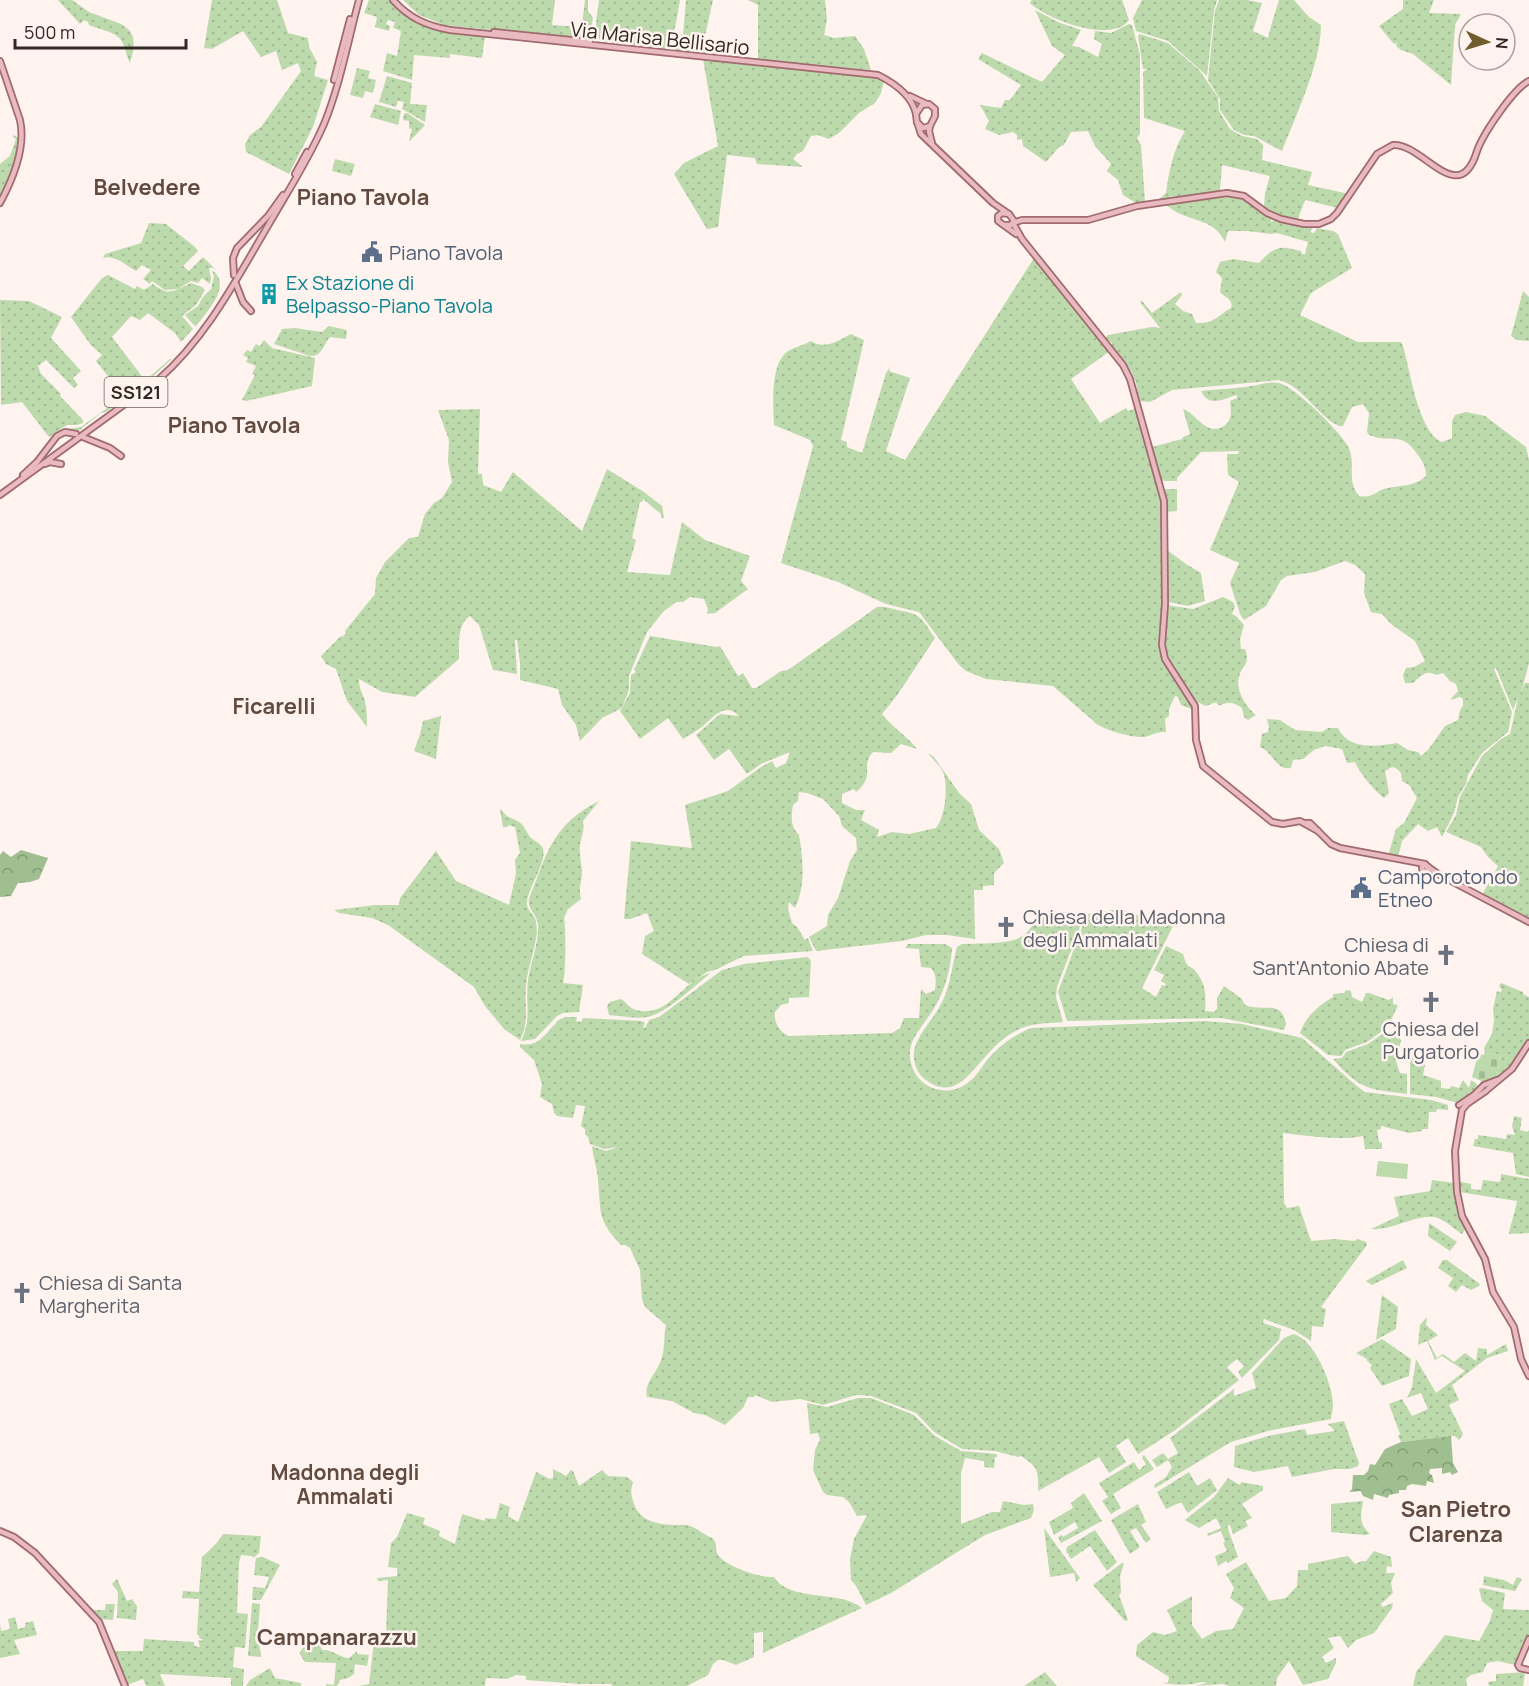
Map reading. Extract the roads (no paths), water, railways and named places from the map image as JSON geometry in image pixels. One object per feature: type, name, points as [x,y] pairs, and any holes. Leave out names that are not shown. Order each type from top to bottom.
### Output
[{"type":"main road","name":"SS121","points":[[0,493],[147,388],[175,364],[204,332],[306,160],[324,124],[358,0]]},
{"type":"main road","name":"SS121","points":[[0,493],[145,386],[173,362],[201,330],[243,266],[311,144],[324,116],[358,0]]},
{"type":"main road","name":"Via Marisa Bellisario","points":[[395,0],[417,17],[451,28],[878,73],[895,82],[912,98],[927,104]]},
{"type":"main road","name":"Via Marisa Bellisario","points":[[395,0],[416,19],[450,30],[878,75],[894,85],[910,100],[916,114]]},
{"type":"main road","points":[[0,62],[22,129],[16,167],[0,203]]},
{"type":"main road","points":[[1004,225],[1008,226],[1022,220],[1088,220],[1137,206],[1227,193],[1244,196],[1267,213],[1285,220],[1304,224],[1323,223],[1337,213],[1377,154],[1387,147],[1400,145],[1453,175],[1461,175],[1468,171],[1473,165],[1486,131],[1518,90],[1529,81]]},
{"type":"main road","points":[[935,147],[930,137],[930,126],[935,116],[935,109],[931,105],[922,105],[916,114],[921,134],[993,203],[1009,215],[1022,239],[1123,365],[1130,379],[1164,501],[1165,604],[1162,651],[1195,706],[1198,746],[1202,764],[1272,822],[1283,824],[1300,821],[1306,825],[1310,823],[1331,844],[1340,849],[1414,862],[1529,922]]},
{"type":"main road","points":[[917,122],[923,128],[930,126]]},
{"type":"main road","points":[[234,275],[234,253],[268,216],[283,195]]},
{"type":"main road","points":[[993,203],[998,221],[1022,239]]},
{"type":"main road","points":[[998,216],[1002,213],[1047,221]]},
{"type":"main road","points":[[236,284],[243,302],[251,311]]},
{"type":"main road","points":[[23,475],[38,462],[57,436],[65,432],[75,434]]},
{"type":"main road","points":[[82,436],[121,456]]},
{"type":"main road","points":[[112,458],[113,450]]},
{"type":"main road","points":[[38,468],[50,462],[61,464]]},
{"type":"main road","points":[[1529,1044],[1512,1069],[1462,1106],[1455,1170],[1461,1212],[1484,1255],[1493,1292],[1514,1327],[1521,1359],[1529,1376]]},
{"type":"main road","points":[[0,1531],[14,1537],[35,1553],[99,1622],[103,1627],[125,1686]]},
{"type":"main road","points":[[1529,1639],[1518,1665],[1520,1668],[1529,1670]]},
{"type":"place","name":"Piano Tavola","points":[[372,252]]},
{"type":"place","name":"Ex Stazione di Belpasso-Piano Tavola","points":[[269,294]]},
{"type":"place","name":"Camporotondo Etneo","points":[[1361,888]]},
{"type":"place","name":"Chiesa della Madonna degli Ammalati","points":[[1006,927]]},
{"type":"place","name":"Chiesa di Sant'Antonio Abate","points":[[1446,955]]},
{"type":"place","name":"Chiesa del Purgatorio","points":[[1431,1002]]},
{"type":"place","name":"Chiesa di Santa Margherita","points":[[22,1293]]},
{"type":"district","name":"Belvedere","points":[[147,187]]},
{"type":"district","name":"Piano Tavola","points":[[363,197]]},
{"type":"district","name":"Piano Tavola","points":[[234,425]]},
{"type":"district","name":"Ficarelli","points":[[274,706]]},
{"type":"district","name":"Madonna degli Ammalati","points":[[345,1484]]},
{"type":"district","name":"San Pietro Clarenza","points":[[1456,1522]]},
{"type":"district","name":"Campanarazzu","points":[[337,1637]]}]
